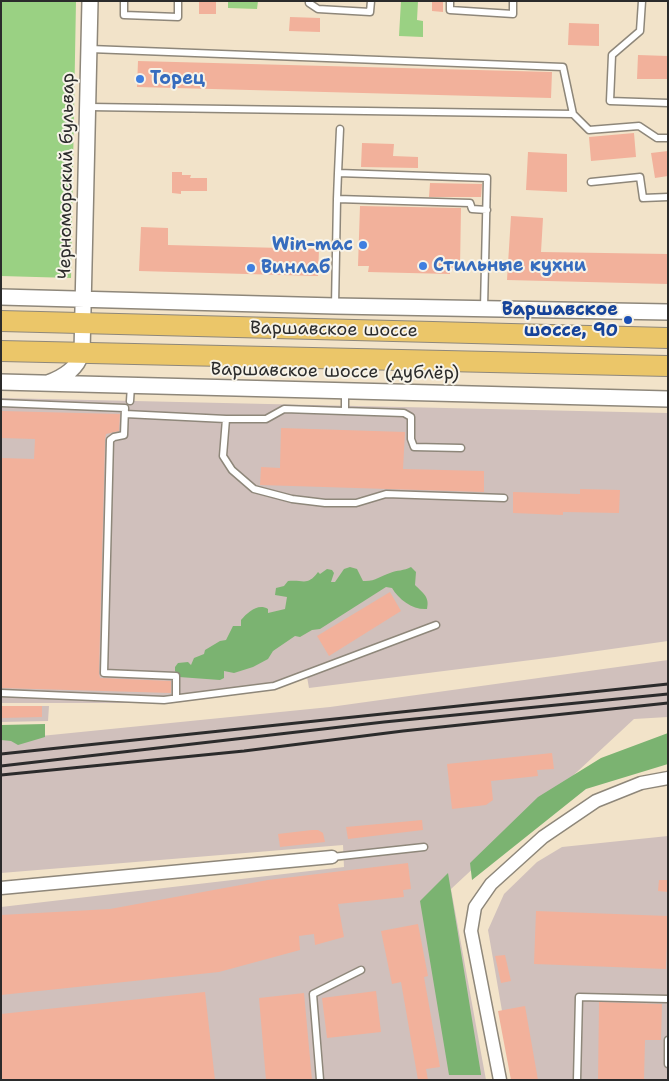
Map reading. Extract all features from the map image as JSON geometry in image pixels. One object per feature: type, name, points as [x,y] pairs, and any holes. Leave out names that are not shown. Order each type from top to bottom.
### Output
[{"type":"main road","name":"Варшавское шоссе","points":[[1,321],[668,338]]},
{"type":"main road","name":"Варшавское шоссе","points":[[1,351],[668,366]]},
{"type":"street","name":"Черноморский бульвар","points":[[82,352],[90,1]]},
{"type":"street","points":[[1,297],[668,312]]},
{"type":"street","points":[[44,384],[57,380],[70,372],[78,363],[82,352]]},
{"type":"street","name":"Варшавское шоссе (дублёр)","points":[[1,382],[44,384],[131,393],[345,391],[668,399]]},
{"type":"street","points":[[500,1080],[471,931],[475,907],[491,884],[543,837],[596,801],[642,783],[668,778]]},
{"type":"street","points":[[1,888],[332,857]]},
{"type":"lane","points":[[124,1],[124,15],[178,16],[178,1]]},
{"type":"lane","points":[[309,1],[318,10],[370,12],[371,1]]},
{"type":"lane","points":[[450,1],[450,10],[513,14],[513,1]]},
{"type":"lane","points":[[642,1],[640,30],[612,55],[610,101],[668,103]]},
{"type":"lane","points":[[88,49],[563,67],[573,114],[589,130],[639,126],[657,138],[668,138]]},
{"type":"lane","points":[[87,107],[573,114]]},
{"type":"lane","points":[[335,306],[340,129]]},
{"type":"lane","points":[[338,173],[488,178],[484,190],[486,210],[484,308]]},
{"type":"lane","points":[[591,182],[640,177],[643,198],[668,197]]},
{"type":"lane","points":[[337,199],[470,203],[472,209],[486,210]]},
{"type":"lane","points":[[345,391],[345,410]]},
{"type":"lane","points":[[1,403],[125,408],[124,435],[110,440],[104,673],[176,676],[176,698]]},
{"type":"lane","points":[[125,414],[266,419],[284,409],[404,413],[411,417],[411,439],[414,447],[461,448]]},
{"type":"lane","points":[[226,419],[223,456],[232,470],[254,489],[292,499],[325,503],[356,503],[386,494],[504,498]]},
{"type":"lane","points":[[1,693],[164,700],[274,686],[436,625]]},
{"type":"lane","points":[[332,857],[424,848]]},
{"type":"lane","points":[[320,1080],[313,994],[361,970]]},
{"type":"lane","points":[[577,1080],[579,997],[668,999]]},
{"type":"lane","points":[[668,1040],[668,1064]]},
{"type":"shaded area","points":[[1,398],[668,413],[668,641],[309,688],[307,677],[271,690],[173,703],[1,703]]},
{"type":"shaded area","points":[[668,660],[668,717],[634,719],[451,889],[486,1080],[1,1080],[1,907],[344,867],[343,845],[1,873],[1,740],[330,707]]},
{"type":"shaded area","points":[[1,706],[49,706],[48,721],[1,722]]},
{"type":"shaded area","points":[[668,836],[668,1080],[514,1080],[488,930],[504,894],[537,862],[562,847]]},
{"type":"green space","points":[[1,1],[76,1],[71,278],[1,276]]},
{"type":"green space","points":[[228,1],[258,1],[257,9],[228,8]]},
{"type":"green space","points":[[401,1],[418,1],[417,20],[423,21],[423,37],[399,36]]},
{"type":"green space","points":[[350,567],[357,569],[363,581],[367,581],[411,567],[416,572],[415,585],[427,598],[427,609],[412,606],[402,600],[392,588],[386,587],[320,629],[312,630],[300,637],[295,636],[273,651],[268,659],[253,667],[234,673],[224,671],[224,678],[220,680],[179,677],[175,671],[178,663],[188,662],[191,665],[194,658],[204,654],[205,650],[220,641],[226,640],[233,626],[241,626],[241,620],[253,609],[264,607],[268,609],[268,613],[285,609],[287,597],[275,595],[276,588],[284,586],[288,581],[308,581],[318,572],[320,574],[327,569],[332,570],[334,573],[331,582],[335,582],[344,569]]},
{"type":"green space","points":[[45,724],[45,737],[18,745],[11,741],[1,740],[1,725]]},
{"type":"green space","points":[[668,733],[668,764],[586,789],[472,880],[470,863],[538,797],[601,758]]},
{"type":"green space","points":[[448,873],[481,1075],[449,1075],[420,901]]},
{"type":"building","points":[[432,1],[443,1],[443,12],[432,11]]},
{"type":"building","points":[[199,2],[216,2],[216,14],[199,14]]},
{"type":"building","points":[[290,17],[320,18],[320,32],[289,31]]},
{"type":"building","points":[[569,23],[599,24],[599,46],[568,45]]},
{"type":"building","points":[[638,55],[668,56],[668,79],[637,79]]},
{"type":"building","points":[[138,61],[552,72],[551,98],[137,87]]},
{"type":"building","points":[[634,133],[636,157],[591,161],[589,137]]},
{"type":"building","points":[[362,143],[394,144],[393,156],[418,157],[418,168],[361,167]]},
{"type":"building","points":[[668,151],[668,176],[655,178],[651,153]]},
{"type":"building","points":[[528,152],[567,154],[567,192],[526,190]]},
{"type":"building","points":[[172,172],[182,172],[182,175],[191,175],[190,178],[207,178],[207,191],[181,191],[181,194],[172,193]]},
{"type":"building","points":[[430,183],[482,184],[481,197],[429,197]]},
{"type":"building","points":[[360,206],[461,208],[460,268],[450,268],[450,274],[368,272],[369,266],[358,266]]},
{"type":"building","points":[[511,216],[543,218],[541,252],[668,254],[668,284],[507,280]]},
{"type":"building","points":[[141,227],[168,228],[168,245],[319,249],[318,276],[139,271]]},
{"type":"building","points":[[1,411],[120,414],[119,431],[106,434],[105,440],[99,673],[100,678],[171,681],[171,693],[1,688],[1,458],[34,459],[35,439],[1,438]]},
{"type":"building","points":[[281,428],[405,432],[403,469],[484,471],[484,492],[260,485],[261,467],[280,468]]},
{"type":"building","points":[[580,489],[620,490],[619,513],[563,512],[563,515],[513,513],[513,492],[580,494]]},
{"type":"building","points":[[390,592],[401,611],[329,656],[317,636]]},
{"type":"building","points":[[1,706],[42,706],[42,717],[1,718]]},
{"type":"building","points":[[552,753],[554,769],[537,770],[538,776],[491,781],[493,800],[486,805],[452,809],[447,764]]},
{"type":"building","points":[[422,820],[423,830],[348,839],[346,827]]},
{"type":"building","points":[[318,830],[323,833],[325,842],[280,847],[278,834]]},
{"type":"building","points":[[408,863],[411,889],[403,890],[404,897],[338,904],[344,937],[315,945],[314,934],[299,936],[300,950],[219,972],[1,995],[1,915],[110,909],[268,880]]},
{"type":"building","points":[[659,880],[668,880],[668,892],[658,891]]},
{"type":"building","points":[[536,911],[668,916],[666,969],[534,964]]},
{"type":"building","points":[[418,924],[428,976],[424,977],[440,1067],[426,1069],[428,1080],[418,1080],[401,982],[392,984],[381,931]]},
{"type":"building","points":[[505,955],[511,981],[501,983],[495,956]]},
{"type":"building","points":[[376,991],[381,1032],[327,1038],[322,998]]},
{"type":"building","points":[[205,992],[215,1080],[1,1080],[1,1014]]},
{"type":"building","points":[[304,993],[312,1080],[266,1080],[259,998]]},
{"type":"building","points":[[599,1002],[662,1004],[661,1040],[645,1040],[644,1080],[598,1080]]},
{"type":"building","points":[[525,1006],[538,1080],[511,1080],[498,1011]]},
{"type":"railway","points":[[1,754],[668,684]]},
{"type":"railway","points":[[1,766],[384,722],[668,694]]},
{"type":"railway","points":[[1,775],[244,751],[403,731],[668,703]]},
{"type":"place","name":"Торец","points":[[140,79]]},
{"type":"place","name":"Win-mac","points":[[363,245]]},
{"type":"place","name":"Стильные кухни","points":[[423,266]]},
{"type":"place","name":"Винлаб","points":[[251,268]]},
{"type":"place","name":"Варшавское шоссе, 90","points":[[628,320]]}]
